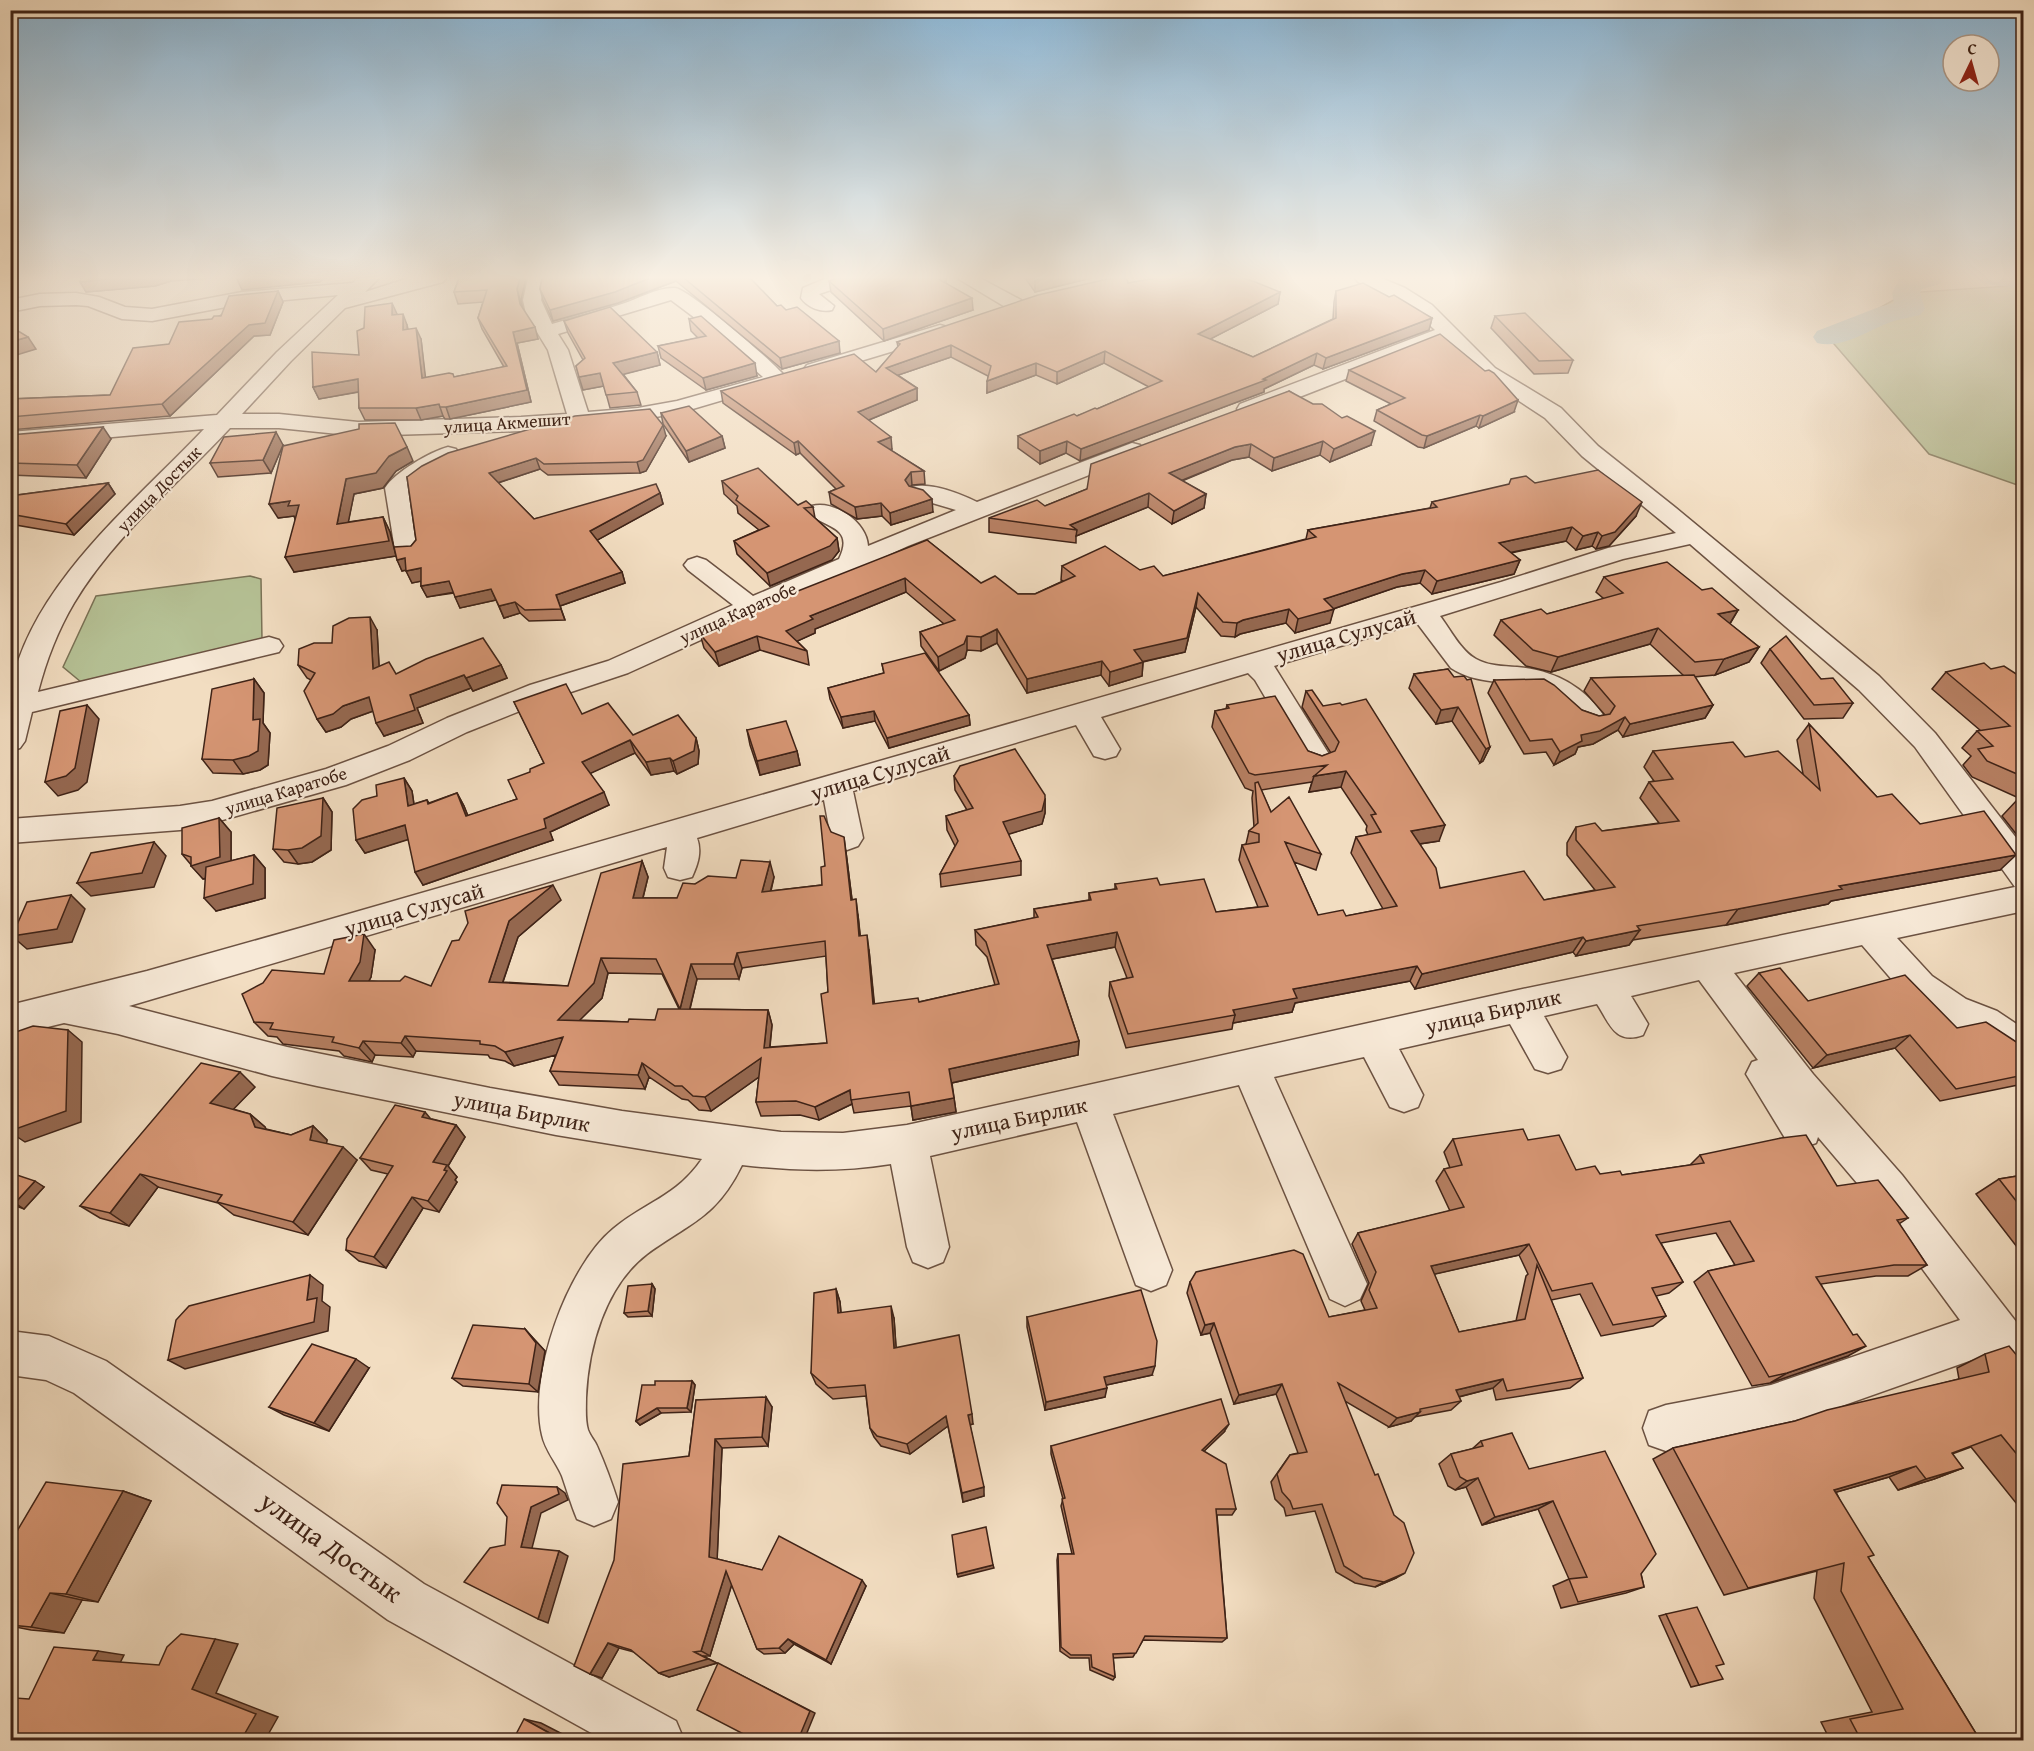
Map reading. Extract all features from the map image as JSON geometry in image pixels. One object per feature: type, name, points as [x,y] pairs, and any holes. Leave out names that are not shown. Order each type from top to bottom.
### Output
[{"type":"street","name":"улица Достык","points":[[10,741],[25,683],[48,626],[84,569],[282,360]]},
{"type":"street","points":[[562,360],[580,418]]},
{"type":"street","points":[[755,360],[778,380]]},
{"type":"street","name":"улица Акмешит","points":[[10,439],[225,421],[279,421],[358,429],[460,428],[638,414],[679,407],[848,360]]},
{"type":"street","points":[[1224,417],[1376,360]]},
{"type":"street","points":[[1476,360],[1488,372],[1553,413],[1590,452],[1854,670],[1912,725],[1964,791],[2014,859],[2024,877]]},
{"type":"street","points":[[407,549],[397,488],[399,483],[404,478],[446,456],[452,450],[460,428]]},
{"type":"street","name":"улица Каратобе","points":[[10,831],[180,818],[212,812],[335,777],[399,753],[457,725],[540,692],[618,667],[849,563],[1159,440]]},
{"type":"street","points":[[920,492],[956,501],[977,511]]},
{"type":"street","points":[[820,511],[837,518],[855,535],[857,544],[849,563]]},
{"type":"street","name":"улица Сулусай","points":[[66,1008],[678,832],[1423,612],[1520,597],[1617,554],[1694,536]]},
{"type":"street","points":[[697,565],[739,596],[748,608]]},
{"type":"street","points":[[1423,612],[1461,662],[1469,668],[1526,677],[1554,685],[1576,700],[1591,719]]},
{"type":"street","points":[[19,706],[269,646]]},
{"type":"street","points":[[1253,662],[1266,674],[1317,759]]},
{"type":"street","points":[[1083,712],[1105,749]]},
{"type":"street","points":[[836,785],[848,838]]},
{"type":"street","points":[[678,832],[683,840],[684,856],[680,868]]},
{"type":"street","name":"улица Бирлик","points":[[10,1021],[66,1008],[101,1013],[273,1060],[477,1103],[731,1146],[817,1153],[881,1148],[907,1143],[1518,1005],[2024,898]]},
{"type":"street","points":[[1870,931],[1919,986],[1953,1010],[1984,1022],[2024,1049]]},
{"type":"street","points":[[1697,966],[1722,1009],[1803,1130]]},
{"type":"street","points":[[1697,966],[1888,1189],[2024,1369]]},
{"type":"street","points":[[1605,986],[1630,1024]]},
{"type":"street","points":[[1518,1005],[1548,1057]]},
{"type":"street","points":[[1374,1038],[1404,1095]]},
{"type":"street","points":[[1250,1066],[1346,1284]]},
{"type":"street","points":[[1089,1103],[1151,1270]]},
{"type":"street","points":[[907,1143],[928,1247]]},
{"type":"street","points":[[594,1502],[578,1459],[565,1436],[563,1398],[572,1347],[587,1298],[605,1267],[625,1246],[686,1206],[708,1186],[731,1146]]},
{"type":"street","points":[[1666,1428],[1771,1408],[1994,1330]]},
{"type":"street","name":"улица Достык","points":[[10,1353],[49,1358],[90,1377],[307,1529],[406,1602],[657,1740]]},
{"type":"green space","points":[[1848,360],[2023,360],[2023,487],[1929,454]]},
{"type":"green space","points":[[250,576],[261,579],[262,640],[81,682],[63,667],[96,596]]},
{"type":"building","points":[[127,360],[211,360],[162,404],[10,417],[10,399],[110,395]]},
{"type":"building","points":[[312,360],[420,360],[422,378],[449,373],[454,377],[507,366],[503,360],[520,360],[527,390],[446,407],[440,407],[439,404],[416,408],[359,408],[358,379],[313,387]]},
{"type":"building","points":[[583,360],[626,360],[613,363],[637,392],[606,395],[600,373],[579,377],[576,366]]},
{"type":"building","points":[[677,360],[751,360],[755,363],[703,378]]},
{"type":"building","points":[[833,360],[861,360],[876,372],[887,360],[909,360],[886,368],[917,388],[858,412],[891,437],[878,442],[924,471],[911,472],[905,480],[909,486],[923,490],[932,499],[890,513],[881,503],[855,507],[829,492],[844,486],[798,441],[794,443],[721,391]]},
{"type":"building","points":[[979,360],[1085,360],[1057,372],[1036,363],[987,381],[991,366]]},
{"type":"building","points":[[1122,360],[1303,360],[1263,379],[1266,380],[1081,449],[1067,441],[1040,451],[1018,436],[1074,414],[1077,416],[1097,409],[1162,381]]},
{"type":"building","points":[[1375,360],[1471,360],[1485,371],[1489,370],[1494,373],[1518,400],[1483,416],[1480,415],[1427,436],[1377,410],[1405,398],[1349,370]]},
{"type":"building","points":[[1538,360],[1573,360],[1539,361]]},
{"type":"building","points":[[1289,391],[1313,404],[1322,404],[1342,418],[1347,416],[1375,431],[1334,449],[1323,441],[1274,458],[1251,444],[1235,447],[1169,473],[1206,494],[1174,511],[1149,493],[1070,525],[1077,530],[989,518],[1037,500],[1045,506],[1087,489],[1091,464]]},
{"type":"building","points":[[689,406],[722,436],[686,451],[661,413]]},
{"type":"building","points":[[650,409],[663,425],[643,460],[544,464],[536,458],[489,473],[534,519],[656,484],[660,493],[590,531],[622,572],[556,595],[561,609],[525,610],[515,602],[499,606],[491,589],[455,597],[449,581],[421,586],[421,568],[406,571],[405,558],[397,560],[394,547],[411,546],[416,540],[407,477],[422,466],[448,453],[575,416]]},
{"type":"building","points":[[395,423],[407,447],[389,456],[376,473],[346,479],[337,524],[383,517],[389,541],[285,557],[299,505],[288,506],[290,501],[269,504],[283,446],[359,429],[359,424]]},
{"type":"building","points":[[103,427],[77,465],[10,463],[10,435]]},
{"type":"building","points":[[276,432],[263,460],[210,463],[224,437]]},
{"type":"building","points":[[758,468],[798,505],[806,501],[813,507],[804,508],[837,538],[830,546],[767,573],[734,541],[769,526],[736,500],[738,496],[722,481]]},
{"type":"building","points":[[1598,470],[1642,502],[1615,532],[1602,536],[1598,532],[1583,536],[1572,527],[1499,543],[1520,560],[1437,581],[1425,570],[1402,574],[1324,599],[1334,609],[1298,619],[1289,609],[1237,623],[1223,622],[1198,593],[1187,638],[1134,650],[1143,662],[1110,672],[1102,661],[1027,679],[997,629],[981,637],[967,636],[964,644],[938,657],[920,632],[955,620],[905,578],[810,616],[813,619],[786,631],[807,651],[757,636],[715,652],[700,634],[770,602],[927,540],[981,583],[995,576],[1018,594],[1035,594],[1075,576],[1062,566],[1105,546],[1140,570],[1154,566],[1163,576],[1316,537],[1308,530],[1437,507],[1432,502],[1509,484],[1511,479],[1526,476],[1535,483]]},
{"type":"building","points":[[108,483],[66,524],[10,514],[10,496]]},
{"type":"building","points":[[1667,562],[1702,590],[1712,588],[1738,610],[1718,614],[1759,647],[1724,659],[1695,662],[1658,628],[1558,657],[1533,650],[1501,620],[1541,609],[1547,614],[1623,593],[1604,577]]},
{"type":"building","points":[[370,617],[373,669],[389,662],[396,674],[426,659],[483,638],[501,665],[466,678],[464,675],[410,695],[415,710],[376,723],[369,697],[343,706],[333,714],[317,719],[304,691],[315,673],[298,665],[299,649],[314,643],[332,643],[333,626],[349,618]]},
{"type":"building","points":[[1786,636],[1821,679],[1833,678],[1853,703],[1814,705],[1770,649]]},
{"type":"building","points":[[925,653],[969,715],[887,738],[874,711],[841,717],[828,688],[884,673],[882,664]]},
{"type":"building","points":[[1984,663],[1991,669],[2004,666],[2024,679],[2024,777],[1987,761],[1978,749],[1993,746],[1977,731],[2010,726],[1946,672]]},
{"type":"building","points":[[1448,669],[1454,677],[1464,676],[1467,680],[1471,679],[1490,747],[1486,749],[1458,707],[1441,710],[1414,674]]},
{"type":"building","points":[[1694,675],[1713,705],[1630,724],[1625,717],[1600,731],[1581,735],[1582,741],[1560,752],[1552,739],[1530,741],[1494,680],[1544,679],[1582,710],[1599,716],[1610,714],[1615,706],[1591,678]]},
{"type":"building","points":[[254,679],[253,720],[260,719],[258,751],[233,760],[202,759],[212,689]]},
{"type":"building","points":[[566,684],[582,714],[608,703],[633,735],[678,715],[696,738],[694,751],[673,761],[670,758],[646,762],[630,740],[582,762],[604,792],[544,819],[546,828],[415,872],[405,825],[356,840],[353,809],[362,800],[377,796],[376,785],[404,778],[408,806],[427,800],[428,804],[457,793],[466,816],[517,799],[508,780],[530,772],[530,769],[544,763],[514,702]]},
{"type":"building","points":[[1312,690],[1323,706],[1340,703],[1342,705],[1366,699],[1445,825],[1411,831],[1436,868],[1440,888],[1524,871],[1544,900],[1615,887],[1576,840],[1576,827],[1595,823],[1602,831],[1679,821],[1649,782],[1673,779],[1653,751],[1733,742],[1745,757],[1778,751],[1820,790],[1809,724],[1877,797],[1892,794],[1920,824],[1984,811],[2016,855],[1839,886],[1842,889],[1637,926],[1640,930],[1586,941],[1583,937],[1422,974],[1417,966],[1293,989],[1297,998],[1233,1010],[1235,1015],[1128,1034],[1110,982],[1133,977],[1117,932],[1047,945],[1079,1041],[949,1069],[954,1098],[911,1106],[909,1092],[851,1100],[850,1090],[815,1107],[796,1101],[756,1102],[761,1058],[705,1097],[693,1096],[682,1086],[675,1086],[642,1063],[638,1075],[550,1071],[563,1037],[505,1052],[495,1046],[480,1044],[480,1041],[405,1036],[401,1043],[363,1041],[359,1048],[332,1042],[334,1037],[270,1029],[273,1023],[254,1022],[242,994],[263,983],[272,970],[324,974],[334,940],[364,934],[360,962],[349,981],[400,981],[405,976],[431,986],[452,941],[459,940],[468,923],[465,911],[553,885],[509,921],[489,982],[568,986],[601,873],[642,861],[633,898],[677,898],[683,883],[695,884],[708,876],[736,878],[741,860],[770,862],[762,892],[822,885],[821,867],[825,866],[820,816],[824,816],[831,832],[844,837],[851,900],[856,899],[859,936],[867,935],[873,1004],[918,998],[919,1002],[999,984],[986,942],[975,930],[1038,917],[1034,909],[1091,900],[1089,893],[1117,889],[1115,884],[1157,878],[1160,885],[1204,879],[1216,912],[1268,906],[1242,845],[1259,842],[1259,834],[1249,831],[1258,823],[1255,783],[1258,782],[1271,812],[1289,797],[1321,854],[1285,842],[1318,915],[1343,910],[1346,916],[1397,906],[1356,837],[1381,832],[1371,815],[1376,814],[1346,771],[1314,776],[1327,765],[1255,775],[1249,773],[1215,711],[1229,708],[1227,705],[1275,696],[1308,751],[1322,756],[1335,751],[1339,742],[1306,691]],"holes":[[[825,941],[828,992],[821,994],[827,1043],[764,1048],[768,1010],[680,1009],[691,964],[734,964],[737,953]],[[601,958],[656,959],[680,1009],[658,1009],[655,1020],[629,1019],[628,1022],[558,1020],[594,983]]]},
{"type":"building","points":[[87,705],[75,768],[66,776],[45,782],[60,711]]},
{"type":"building","points":[[786,721],[797,751],[757,761],[747,730]]},
{"type":"building","points":[[1015,749],[1045,795],[1042,811],[1003,822],[1021,861],[940,874],[958,841],[946,816],[973,808],[954,776],[960,766]]},
{"type":"building","points":[[323,798],[321,836],[302,848],[273,849],[277,808]]},
{"type":"building","points":[[2024,798],[2024,806],[2018,799]]},
{"type":"building","points":[[219,818],[220,857],[191,866],[191,857],[182,854],[182,828]]},
{"type":"building","points":[[154,842],[142,873],[77,883],[91,853]]},
{"type":"building","points":[[254,855],[253,884],[204,898],[206,867]]},
{"type":"building","points":[[71,895],[57,929],[12,936],[27,902]]},
{"type":"building","points":[[1780,968],[1808,1001],[1905,975],[1957,1028],[1986,1022],[2024,1047],[2024,1075],[1956,1089],[1910,1035],[1827,1055],[1759,973]]},
{"type":"building","points":[[33,1026],[68,1030],[66,1111],[10,1131],[12,1071],[10,1071],[10,1034]]},
{"type":"building","points":[[201,1063],[240,1072],[210,1103],[250,1114],[255,1127],[291,1135],[313,1126],[310,1140],[343,1147],[293,1222],[217,1202],[222,1195],[140,1174],[110,1213],[80,1206]]},
{"type":"building","points":[[395,1105],[425,1112],[422,1117],[456,1125],[433,1162],[447,1165],[444,1170],[447,1171],[428,1201],[412,1197],[374,1257],[346,1250],[347,1239],[393,1166],[360,1158]]},
{"type":"building","points":[[1523,1129],[1528,1140],[1559,1135],[1576,1170],[1595,1166],[1600,1174],[1620,1171],[1622,1175],[1704,1163],[1700,1155],[1806,1135],[1837,1186],[1878,1180],[1908,1218],[1897,1220],[1927,1265],[1894,1265],[1816,1277],[1853,1335],[1857,1334],[1866,1346],[1769,1377],[1708,1271],[1754,1261],[1730,1221],[1656,1235],[1683,1282],[1652,1288],[1666,1316],[1613,1325],[1592,1283],[1552,1291],[1529,1244],[1431,1266],[1459,1332],[1525,1319],[1537,1265],[1583,1378],[1507,1391],[1503,1379],[1456,1390],[1461,1401],[1420,1409],[1420,1412],[1397,1418],[1338,1383],[1375,1475],[1378,1474],[1394,1515],[1404,1523],[1414,1553],[1405,1573],[1384,1582],[1363,1578],[1344,1566],[1322,1504],[1293,1509],[1290,1501],[1282,1492],[1277,1474],[1290,1455],[1307,1452],[1282,1384],[1239,1395],[1214,1323],[1205,1325],[1190,1282],[1196,1272],[1294,1250],[1303,1254],[1329,1317],[1377,1308],[1369,1290],[1376,1272],[1358,1233],[1464,1207],[1444,1169],[1462,1165],[1453,1139]]},
{"type":"building","points":[[10,1173],[35,1181],[15,1203],[10,1202]]},
{"type":"building","points":[[2024,1175],[2024,1211],[1999,1179]]},
{"type":"building","points":[[310,1275],[307,1300],[317,1298],[314,1322],[168,1360],[176,1320],[189,1306]]},
{"type":"building","points":[[652,1284],[648,1311],[624,1313],[628,1286]]},
{"type":"building","points":[[836,1289],[838,1313],[891,1306],[894,1348],[959,1335],[972,1414],[968,1415],[984,1487],[962,1493],[946,1416],[907,1444],[877,1436],[870,1428],[865,1385],[828,1388],[811,1373],[814,1293]]},
{"type":"building","points":[[1141,1290],[1157,1341],[1155,1366],[1104,1377],[1107,1388],[1046,1402],[1027,1317]]},
{"type":"building","points":[[473,1325],[525,1329],[536,1343],[529,1384],[452,1378]]},
{"type":"building","points":[[312,1344],[356,1359],[314,1423],[269,1407]]},
{"type":"building","points":[[2009,1346],[2024,1364],[2024,1463],[2001,1435],[1952,1453],[1963,1468],[1926,1479],[1916,1466],[1834,1490],[1874,1555],[1868,1557],[1980,1740],[1861,1740],[1850,1719],[1903,1709],[1841,1591],[1844,1563],[1748,1588],[1673,1448],[1795,1421],[1827,1410],[1989,1372],[1985,1354]]},
{"type":"building","points":[[655,1381],[692,1381],[687,1408],[657,1408],[636,1421],[642,1385],[655,1385]]},
{"type":"building","points":[[766,1397],[762,1437],[715,1439],[709,1557],[762,1570],[779,1536],[862,1580],[826,1660],[788,1639],[779,1648],[757,1649],[726,1571],[701,1651],[694,1652],[708,1659],[659,1673],[631,1650],[608,1643],[590,1674],[574,1666],[614,1560],[623,1464],[689,1456],[696,1400]]},
{"type":"building","points":[[1221,1399],[1229,1424],[1202,1450],[1226,1464],[1236,1509],[1216,1509],[1227,1638],[1145,1636],[1136,1653],[1113,1654],[1115,1677],[1092,1667],[1091,1655],[1071,1655],[1061,1647],[1058,1554],[1074,1554],[1062,1499],[1065,1498],[1051,1446]]},
{"type":"building","points":[[1512,1433],[1529,1469],[1605,1451],[1656,1554],[1641,1574],[1644,1587],[1578,1602],[1569,1579],[1587,1577],[1553,1501],[1495,1517],[1478,1478],[1467,1481],[1460,1477],[1451,1454],[1483,1446],[1481,1441]]},
{"type":"building","points":[[46,1482],[123,1491],[66,1594],[50,1593],[31,1627],[10,1625],[10,1593],[13,1588],[10,1587],[10,1543]]},
{"type":"building","points":[[502,1485],[557,1487],[559,1494],[531,1507],[521,1547],[559,1551],[538,1619],[464,1582],[490,1548],[505,1545],[507,1517],[497,1503]]},
{"type":"building","points":[[986,1527],[993,1565],[957,1574],[952,1535]]},
{"type":"building","points":[[1697,1607],[1724,1664],[1716,1666],[1723,1679],[1699,1685],[1666,1614]]},
{"type":"building","points":[[181,1634],[215,1639],[192,1689],[256,1714],[241,1740],[10,1740],[10,1707],[15,1698],[29,1699],[54,1647],[98,1651],[93,1660],[159,1665],[167,1647]]},
{"type":"building","points":[[718,1663],[810,1711],[798,1740],[755,1740],[697,1710]]},
{"type":"building","points":[[524,1719],[562,1740],[513,1740]]}]
